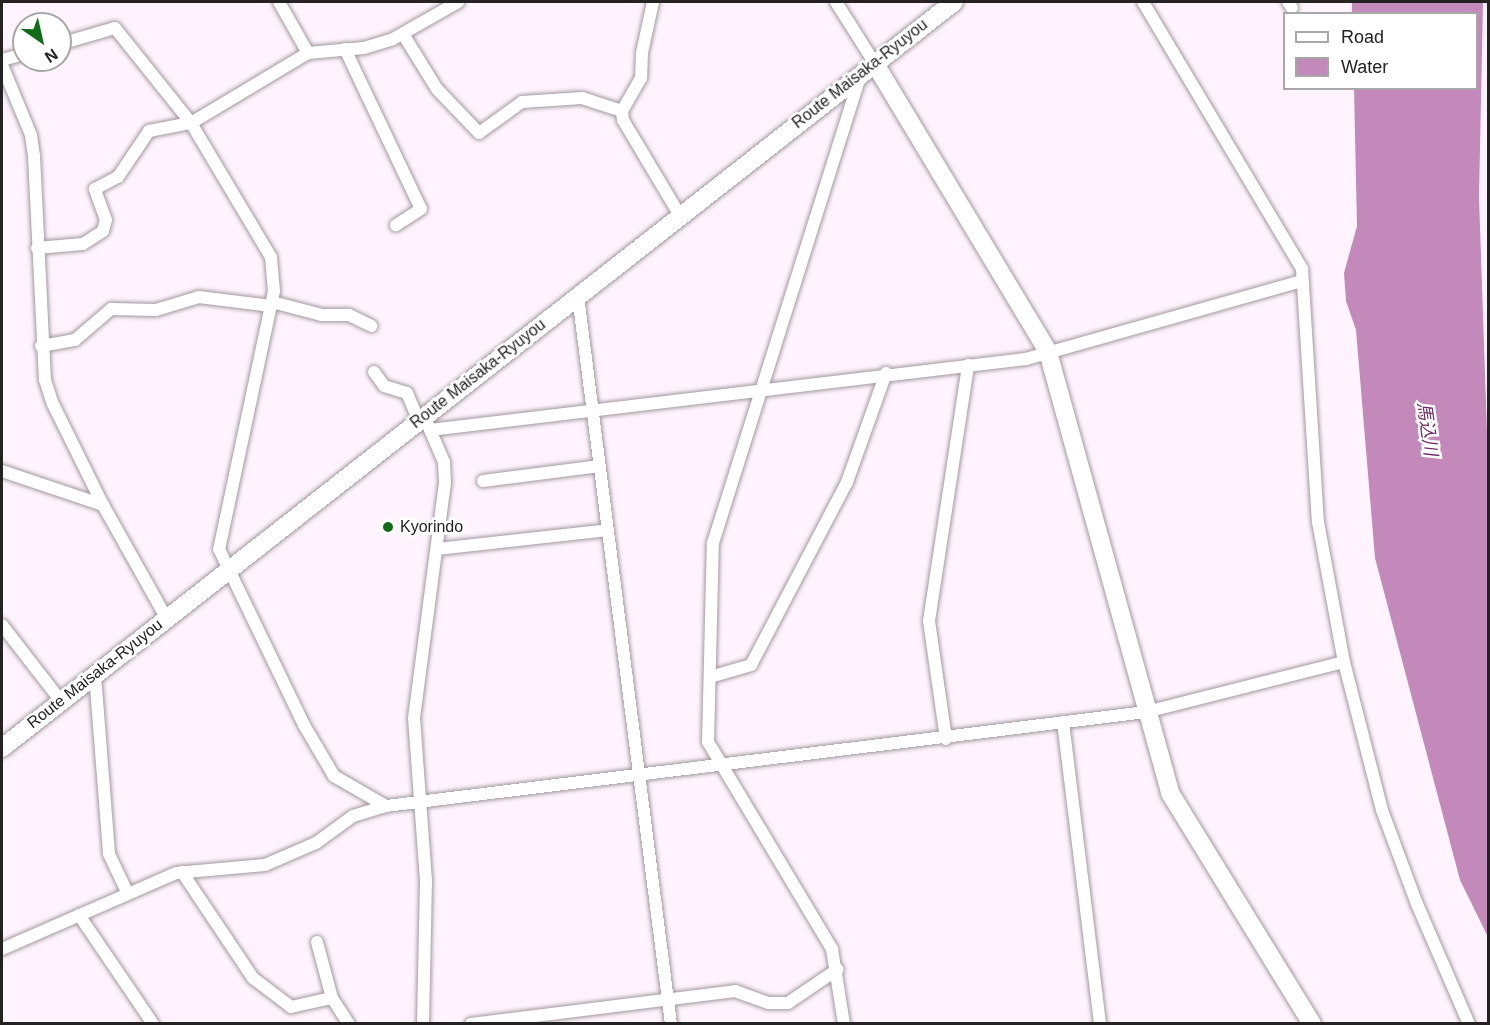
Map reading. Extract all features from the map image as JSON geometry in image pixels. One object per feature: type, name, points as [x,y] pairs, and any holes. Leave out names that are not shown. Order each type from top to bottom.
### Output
[{"type":"main road","name":"Route Maisaka-Ryuyou","points":[[2,748],[228,571],[425,422],[680,214],[954,2]]},
{"type":"main road","points":[[868,67],[1048,352],[1170,793],[1311,1023]]},
{"type":"street","points":[[279,2],[308,52]]},
{"type":"street","points":[[37,248],[84,244],[103,231],[106,220],[95,189],[118,177],[149,131],[191,123],[308,52],[364,48],[403,34],[458,2]]},
{"type":"street","points":[[622,111],[641,78],[642,53],[653,2]]},
{"type":"street","points":[[836,2],[868,67],[713,543],[708,742],[832,949],[838,969],[844,1023]]},
{"type":"street","points":[[1143,2],[1302,269],[1318,522],[1344,662],[1382,810],[1417,904],[1469,1023]]},
{"type":"street","points":[[72,41],[116,28],[191,123],[271,257],[275,275],[271,304],[219,549],[304,725],[334,776],[386,806]]},
{"type":"street","points":[[403,34],[437,89],[479,132],[522,102],[582,98],[622,111]]},
{"type":"street","points":[[345,50],[421,209],[396,225]]},
{"type":"street","points":[[2,66],[31,135],[41,346],[53,404],[103,504],[166,619]]},
{"type":"street","points":[[622,111],[630,132],[680,214]]},
{"type":"street","points":[[425,422],[593,410],[886,373],[1026,359],[1302,281]]},
{"type":"street","points":[[578,296],[671,1023]]},
{"type":"street","points":[[41,346],[75,340],[111,309],[156,310],[199,297],[271,304],[322,315],[349,315],[372,326]]},
{"type":"street","points":[[946,740],[929,621],[968,365]]},
{"type":"street","points":[[374,372],[384,386],[407,393],[425,422],[444,462],[437,549],[414,718],[414,753],[423,801],[426,881],[423,1023]]},
{"type":"street","points":[[710,677],[751,664],[848,482],[886,373]]},
{"type":"street","points":[[483,481],[600,466]]},
{"type":"street","points":[[2,471],[103,504]]},
{"type":"street","points":[[437,549],[608,530]]},
{"type":"street","points":[[2,625],[61,701]]},
{"type":"street","points":[[2,949],[182,872],[265,865],[316,843],[352,816],[386,806],[639,774],[946,740],[1146,712],[1344,662]]},
{"type":"street","points":[[95,675],[109,854],[129,894]]},
{"type":"street","points":[[1063,722],[1100,1023]]},
{"type":"street","points":[[182,872],[253,978],[291,1007],[332,998]]},
{"type":"street","points":[[79,915],[153,1023]]},
{"type":"street","points":[[317,942],[332,998],[349,1023]]},
{"type":"street","points":[[471,1023],[735,991],[768,1003],[788,1003],[838,969]]},
{"type":"water","name":"馬込川","points":[[1352,2],[1483,2],[1479,197],[1488,462],[1488,937],[1460,880],[1375,558],[1356,330],[1346,301],[1344,273],[1357,226],[1354,90],[1478,90],[1478,12],[1352,12]]},
{"type":"place","name":"Kyorindo","points":[[388,527]]}]
